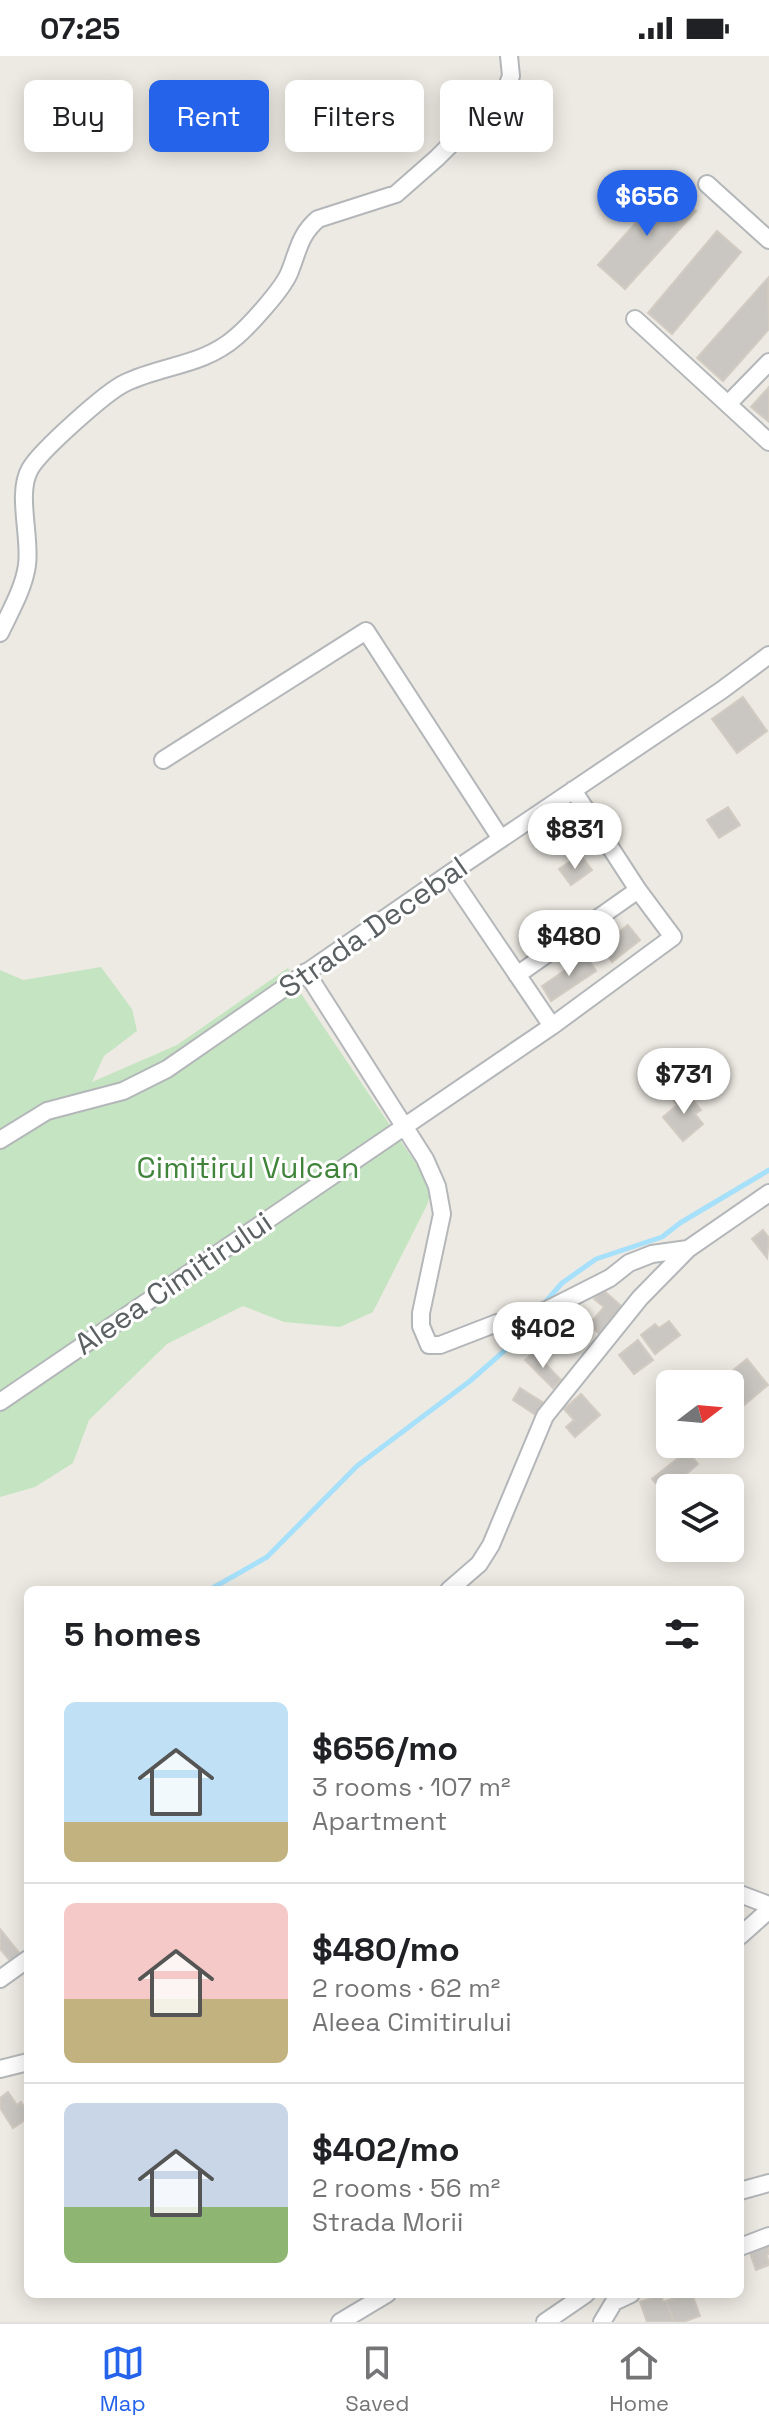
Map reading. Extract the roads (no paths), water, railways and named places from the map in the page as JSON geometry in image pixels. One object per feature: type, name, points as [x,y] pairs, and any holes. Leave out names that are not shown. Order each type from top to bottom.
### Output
[{"type":"street","points":[[0,633],[27,568],[29,545],[24,486],[30,469],[64,432],[122,385],[187,365],[214,353],[235,338],[290,273],[295,250],[309,227],[318,219],[396,194],[506,89],[511,76],[509,56]]},
{"type":"street","points":[[707,184],[769,240]]},
{"type":"street","points":[[635,319],[769,442]]},
{"type":"street","points":[[728,404],[769,362]]},
{"type":"street","points":[[163,760],[366,631],[501,839]]},
{"type":"street","name":"Strada Decebal","points":[[0,1140],[47,1111],[123,1091],[167,1069],[769,655]]},
{"type":"street","points":[[517,975],[638,890],[573,790]]},
{"type":"street","points":[[449,874],[552,1026]]},
{"type":"street","name":"Aleea Cimitirului","points":[[0,1402],[552,1026],[673,937],[638,890]]},
{"type":"street","points":[[306,972],[429,1167],[441,1198],[442,1214],[421,1313],[421,1326],[429,1345],[440,1345],[497,1323],[517,1321],[547,1310],[610,1278],[629,1263],[652,1254],[688,1249]]},
{"type":"street","points":[[454,1586],[479,1564],[491,1545],[545,1416],[640,1298],[688,1249],[769,1193]]},
{"type":"street","points":[[744,1896],[769,1908],[744,1932]]},
{"type":"street","points":[[0,1979],[24,1962]]},
{"type":"street","points":[[0,2069],[24,2063]]},
{"type":"street","points":[[744,2190],[769,2183]]},
{"type":"street","points":[[744,2245],[769,2236]]},
{"type":"street","points":[[340,2322],[380,2298]]},
{"type":"street","points":[[545,2322],[580,2298]]},
{"type":"street","points":[[602,2322],[611,2298]]},
{"type":"waterway","points":[[542,1306],[562,1283],[596,1259],[662,1237],[769,1170]]},
{"type":"waterway","points":[[216,1586],[267,1557],[357,1466],[470,1381],[520,1337],[532,1321]]},
{"type":"park label","name":"Cimitirul Vulcan","points":[[248,1167]]}]
